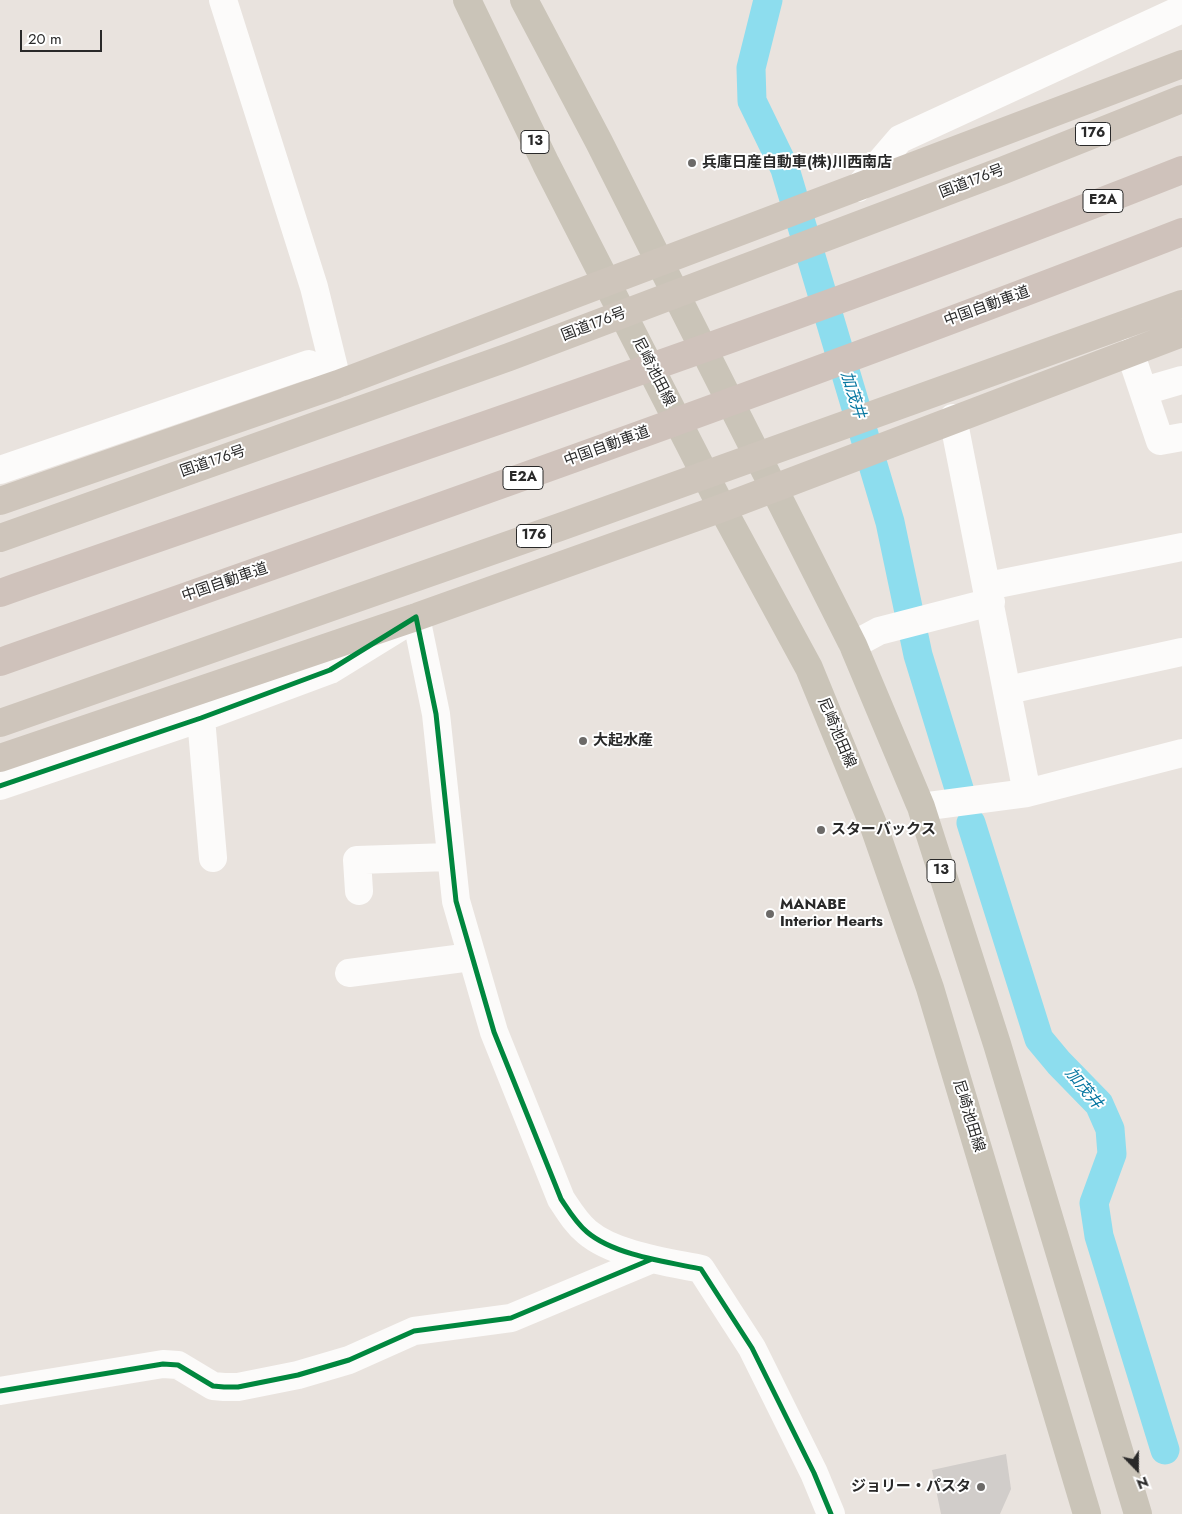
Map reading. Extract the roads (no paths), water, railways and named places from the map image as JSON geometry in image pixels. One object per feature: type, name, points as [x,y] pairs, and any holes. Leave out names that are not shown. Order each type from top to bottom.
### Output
[{"type":"highway","points":[[0,501],[338,384],[1182,64]]},
{"type":"highway","name":"国道176号","points":[[0,538],[509,357],[1004,170],[1182,98]]},
{"type":"highway","name":"E2A","points":[[0,593],[556,399],[1025,232],[1182,170]]},
{"type":"highway","name":"中国自動車道","points":[[0,662],[589,454],[1044,286],[1182,232]]},
{"type":"highway","name":"176","points":[[0,723],[551,531],[1182,304]]},
{"type":"highway","points":[[0,758],[416,616],[722,508],[772,487],[1182,333]]},
{"type":"main road","name":"尼崎池田線","points":[[467,0],[546,164],[722,508],[809,668],[874,824],[930,988],[1087,1514]]},
{"type":"main road","name":"13","points":[[524,0],[660,263],[853,645],[921,807],[997,1044],[1138,1514]]},
{"type":"street","points":[[223,0],[314,287],[338,384]]},
{"type":"street","points":[[858,188],[900,140],[1182,9]]},
{"type":"street","points":[[1130,352],[1160,441],[1182,437]]},
{"type":"street","points":[[0,470],[309,364],[338,384]]},
{"type":"street","points":[[1144,391],[1182,380]]},
{"type":"street","points":[[954,418],[1027,793]]},
{"type":"street","points":[[853,645],[879,631],[989,594],[1182,547]]},
{"type":"street","points":[[0,786],[201,718],[330,670],[416,616],[436,714],[448,807],[450,857],[456,901],[471,957],[508,1070],[561,1199],[572,1217],[588,1234],[612,1246],[652,1259],[701,1269],[752,1348],[814,1472],[831,1514]]},
{"type":"street","points":[[1008,690],[1182,652]]},
{"type":"street","points":[[201,718],[213,858]]},
{"type":"street","points":[[921,807],[1027,793],[1182,754]]},
{"type":"street","points":[[360,891],[357,860],[450,857]]},
{"type":"street","points":[[350,973],[471,957]]},
{"type":"street","points":[[0,1391],[163,1364],[178,1366],[213,1386],[224,1387],[238,1387],[298,1375],[349,1360],[414,1332],[511,1318],[652,1259]]},
{"type":"waterway","name":"加茂井","points":[[768,0],[751,68],[752,101],[785,169],[890,522],[918,655],[961,795]]},
{"type":"waterway","name":"加茂井","points":[[971,823],[1039,1039],[1059,1063],[1099,1104],[1110,1129],[1112,1154],[1094,1203],[1099,1236],[1165,1450]]},
{"type":"place","name":"兵庫日産自動車(株)川西南店","points":[[692,163]]},
{"type":"place","name":"大起水産","points":[[583,741]]},
{"type":"place","name":"スターバックス","points":[[821,830]]},
{"type":"place","name":"MANABE Interior Hearts","points":[[770,914]]},
{"type":"place","name":"ジョリー・パスタ","points":[[981,1487]]}]
